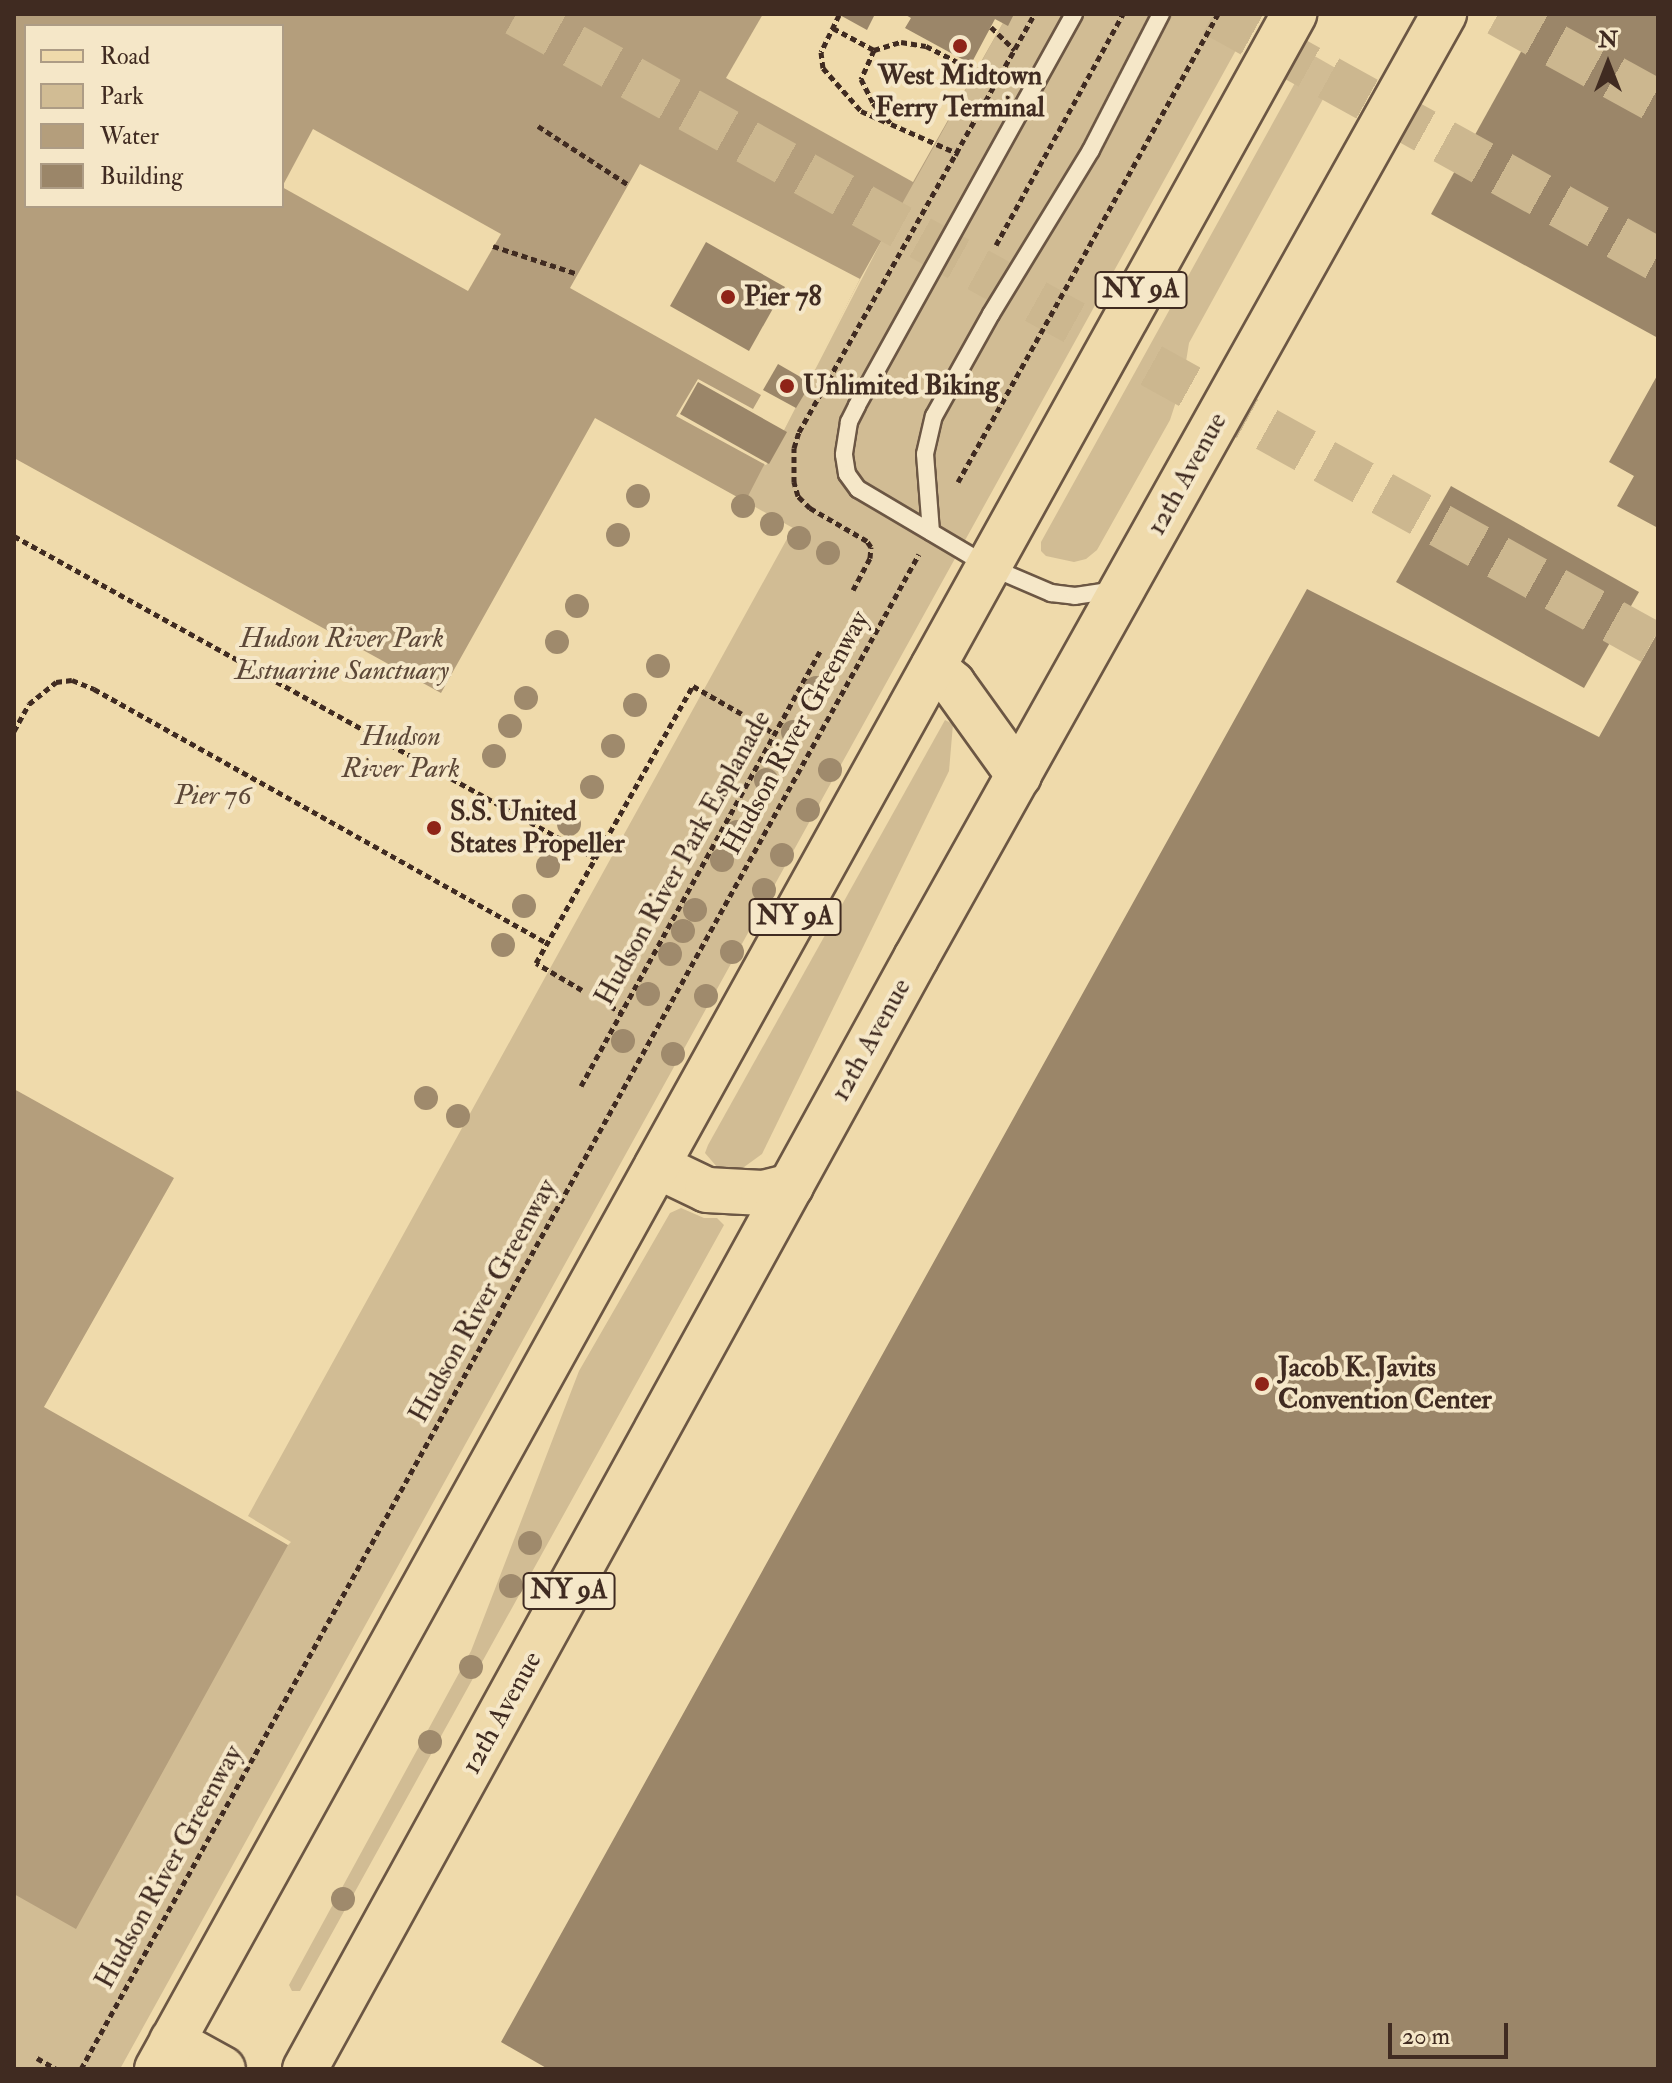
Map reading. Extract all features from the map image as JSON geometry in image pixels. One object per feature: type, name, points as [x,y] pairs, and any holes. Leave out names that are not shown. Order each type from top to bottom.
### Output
[{"type":"main road","name":"NY 9A","points":[[165,2055],[1294,14]]},
{"type":"main road","name":"12th Avenue","points":[[305,2069],[1441,15]]},
{"type":"main road","points":[[933,667],[953,684],[1019,776]]},
{"type":"main road","points":[[657,1166],[689,1184],[716,1192],[763,1193],[791,1186]]},
{"type":"main road","points":[[165,2055],[223,2069]]},
{"type":"lane","points":[[1074,14],[849,422],[844,455],[847,474],[858,489],[988,566],[1051,593],[1096,594],[1123,588]]},
{"type":"lane","points":[[931,532],[925,454],[934,416],[991,314],[1091,150],[1161,14]]},
{"type":"path","points":[[991,27],[1015,50],[1035,14]]},
{"type":"path","points":[[992,252],[1123,14]]},
{"type":"path","points":[[951,494],[1218,14]]},
{"type":"path","points":[[839,15],[821,52],[823,68],[861,111],[959,154]]},
{"type":"path","points":[[833,28],[874,50],[901,42],[926,46],[997,82]]},
{"type":"path","points":[[874,50],[861,79],[873,103],[891,124]]},
{"type":"path","points":[[538,126],[629,185]]},
{"type":"path","points":[[493,246],[578,274]]},
{"type":"path","points":[[14,536],[595,858]]},
{"type":"path","name":"Hudson River Greenway","points":[[81,2069],[920,552]]},
{"type":"path","name":"Hudson River Park Esplanade","points":[[581,1086],[821,649]]},
{"type":"path","points":[[14,731],[29,704],[56,682],[72,680],[547,943]]},
{"type":"path","points":[[582,990],[536,963],[693,686],[742,714]]},
{"type":"path","points":[[766,728],[774,734]]},
{"type":"path","points":[[610,1006],[621,1012]]},
{"type":"path","points":[[37,2058],[56,2069]]},
{"type":"green space","name":"Hudson River Park","points":[[483,14],[1256,14],[120,2069],[14,2069],[14,106],[24,208],[32,208],[766,465],[887,230]]},
{"type":"green space","points":[[1311,54],[1339,70],[1189,343],[1183,380],[1170,420],[1097,550],[1086,559],[1074,562],[1046,556],[1041,551],[1041,542]]},
{"type":"green space","points":[[945,720],[953,724],[949,771],[762,1154],[740,1170],[717,1167],[705,1153],[708,1145]]},
{"type":"green space","points":[[681,1208],[704,1218],[717,1218],[724,1225],[300,1991],[292,1991],[289,1985],[471,1651],[579,1371],[670,1213]]},
{"type":"water","name":"Hudson River Park","points":[[14,14],[1008,14],[860,279],[746,500],[243,1517],[288,1545],[76,1929],[14,1894]]},
{"type":"pier","points":[[763,14],[1008,14],[913,182],[726,78]]},
{"type":"pier","points":[[313,129],[501,234],[468,291],[284,188]]},
{"type":"pier","points":[[640,164],[860,279],[766,465],[676,416],[698,379],[753,409],[761,395],[570,288]]},
{"type":"pier","name":"Pier 76","points":[[595,418],[793,528],[248,1516],[291,1542],[288,1545],[44,1407],[174,1178],[14,1089],[14,458],[441,693]]},
{"type":"building","name":"West Midtown Ferry Terminal","points":[[838,14],[875,14],[867,30]]},
{"type":"building","name":"West Midtown Ferry Terminal","points":[[904,14],[1014,14],[1008,26],[995,19],[971,64],[905,28],[911,18]]},
{"type":"building","points":[[1542,14],[1658,14],[1658,338],[1431,214]]},
{"type":"building","name":"Pier 78","points":[[706,242],[785,287],[749,351],[670,306]]},
{"type":"building","name":"Unlimited Biking","points":[[778,364],[811,383],[796,408],[763,390]]},
{"type":"building","points":[[1658,374],[1658,528],[1617,506],[1634,476],[1609,462]]},
{"type":"building","points":[[698,382],[787,432],[769,464],[680,414]]},
{"type":"building","points":[[1451,486],[1639,592],[1584,688],[1396,582]]},
{"type":"building","name":"Jacob K. Javits Convention Center","points":[[1307,589],[1599,737],[1658,632],[1658,2069],[548,2069],[501,2042]]},
{"type":"tunnel","points":[[516,14],[1658,646]]},
{"type":"tunnel","points":[[1213,14],[1658,260]]},
{"type":"tunnel","points":[[1498,14],[1658,102]]},
{"type":"place","name":"West Midtown Ferry Terminal","points":[[960,46]]},
{"type":"place","name":"Pier 78","points":[[728,297]]},
{"type":"place","name":"Unlimited Biking","points":[[787,386]]},
{"type":"place","name":"S.S. United States Propeller","points":[[434,828]]},
{"type":"place","name":"Jacob K. Javits Convention Center","points":[[1262,1384]]},
{"type":"park label","name":"Hudson River Park Estuarine Sanctuary","points":[[342,655]]}]
